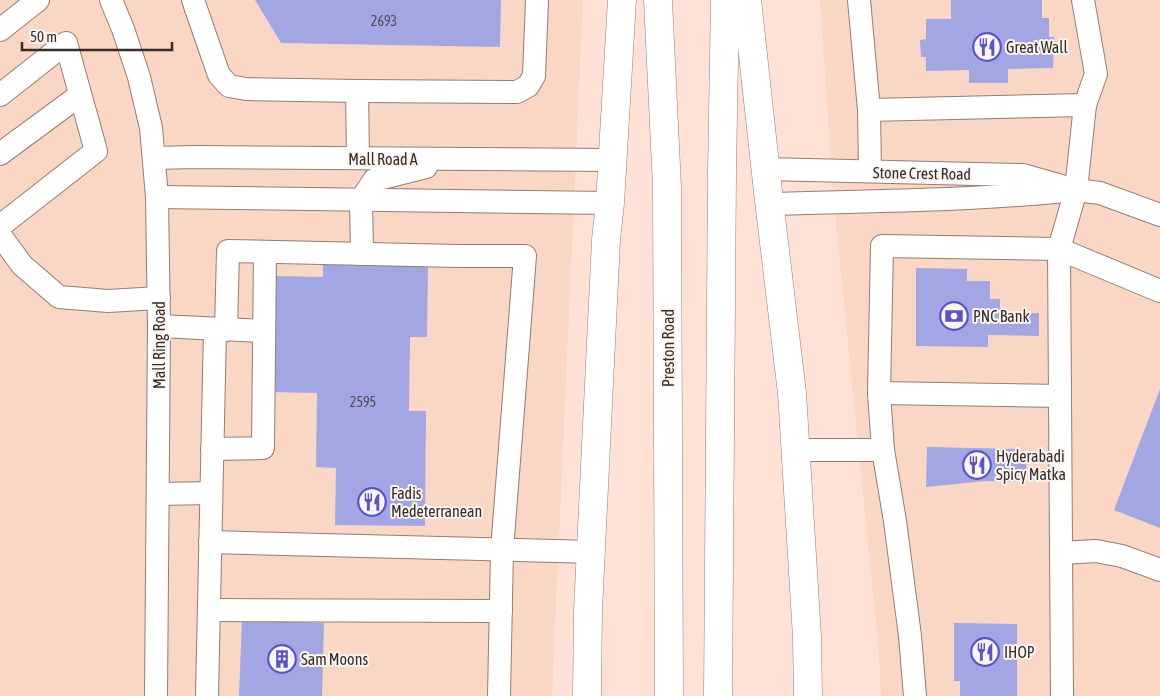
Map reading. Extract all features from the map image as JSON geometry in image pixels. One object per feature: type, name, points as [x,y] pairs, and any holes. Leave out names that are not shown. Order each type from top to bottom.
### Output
[{"type":"main road","points":[[587,696],[588,610],[606,240],[610,203],[622,0]]},
{"type":"main road","name":"Preston Road","points":[[658,0],[667,187],[668,696]]},
{"type":"main road","points":[[718,696],[725,0]]},
{"type":"main road","points":[[746,0],[792,393],[807,637],[808,696]]},
{"type":"street","points":[[0,30],[38,0]]},
{"type":"street","name":"Mall Ring Road","points":[[111,0],[139,77],[151,128],[157,197],[159,463],[156,696]]},
{"type":"street","points":[[192,0],[219,75],[229,86],[246,89],[517,92],[528,86],[534,76],[537,0]]},
{"type":"street","points":[[859,0],[869,110],[870,171]]},
{"type":"street","points":[[1062,696],[1059,249],[1076,190],[1085,106],[1096,74],[1083,0]]},
{"type":"street","points":[[0,95],[66,43],[96,151],[0,226]]},
{"type":"street","points":[[357,91],[358,158]]},
{"type":"street","points":[[0,154],[80,95]]},
{"type":"street","points":[[869,110],[1085,106]]},
{"type":"street","name":"Mall Road A","points":[[154,158],[612,160]]},
{"type":"street","points":[[362,254],[361,200],[374,180],[456,160]]},
{"type":"street","name":"Stone Crest Road","points":[[765,169],[1023,175],[1076,190],[1100,193],[1160,215]]},
{"type":"street","name":"Stone Crest Road","points":[[770,204],[969,198],[1076,190]]},
{"type":"street","points":[[157,197],[610,203]]},
{"type":"street","points":[[0,235],[22,265],[59,297],[108,301],[159,298]]},
{"type":"street","points":[[915,696],[910,636],[884,450],[879,393],[882,246],[1059,249],[1160,291]]},
{"type":"street","points":[[207,696],[212,449],[220,330],[228,251],[525,256],[502,550],[499,696]]},
{"type":"street","points":[[212,449],[263,448],[265,252]]},
{"type":"street","points":[[159,326],[264,331]]},
{"type":"street","points":[[879,393],[1060,396]]},
{"type":"street","points":[[795,450],[884,450]]},
{"type":"street","points":[[158,494],[211,493]]},
{"type":"street","points":[[210,542],[592,552]]},
{"type":"street","points":[[1061,553],[1096,551],[1122,556],[1160,570]]},
{"type":"street","points":[[209,610],[501,611]]},
{"type":"shaded area","points":[[0,0],[583,0],[552,696],[0,696]]},
{"type":"shaded area","points":[[820,0],[1160,0],[1160,696],[881,696],[879,654],[833,194]]},
{"type":"building","points":[[255,0],[501,0],[500,47],[281,43]]},
{"type":"building","name":"Great Wall","points":[[951,0],[1042,0],[1042,18],[1049,18],[1049,37],[1054,37],[1053,68],[1008,69],[1008,83],[969,83],[969,70],[926,71],[926,57],[921,57],[920,40],[926,39],[926,19],[951,19]]},
{"type":"building","points":[[323,264],[428,265],[427,337],[410,337],[409,411],[426,411],[425,526],[335,525],[336,468],[316,467],[317,393],[270,392],[271,276],[323,277]]},
{"type":"building","points":[[916,268],[967,269],[967,281],[990,281],[990,299],[1000,299],[1000,313],[1039,313],[1039,336],[988,335],[988,347],[916,346]]},
{"type":"building","points":[[1160,389],[1160,528],[1114,510]]},
{"type":"building","name":"Hyderabadi Spicy Matka","points":[[927,447],[1018,449],[1018,453],[1027,453],[1026,476],[1017,476],[1017,482],[985,481],[926,487]]},
{"type":"building","name":"Sam Moons","points":[[242,620],[324,623],[322,696],[239,696]]},
{"type":"building","name":"IHOP","points":[[954,623],[1017,624],[1017,696],[960,696],[960,681],[954,681]]},
{"type":"place","name":"Great Wall","points":[[987,47]]},
{"type":"place","name":"PNC Bank","points":[[954,316]]},
{"type":"place","name":"Hyderabadi Spicy Matka","points":[[977,465]]},
{"type":"place","name":"Fadis Medeterranean","points":[[372,502]]},
{"type":"place","name":"IHOP","points":[[985,652]]},
{"type":"place","name":"Sam Moons","points":[[282,659]]}]
